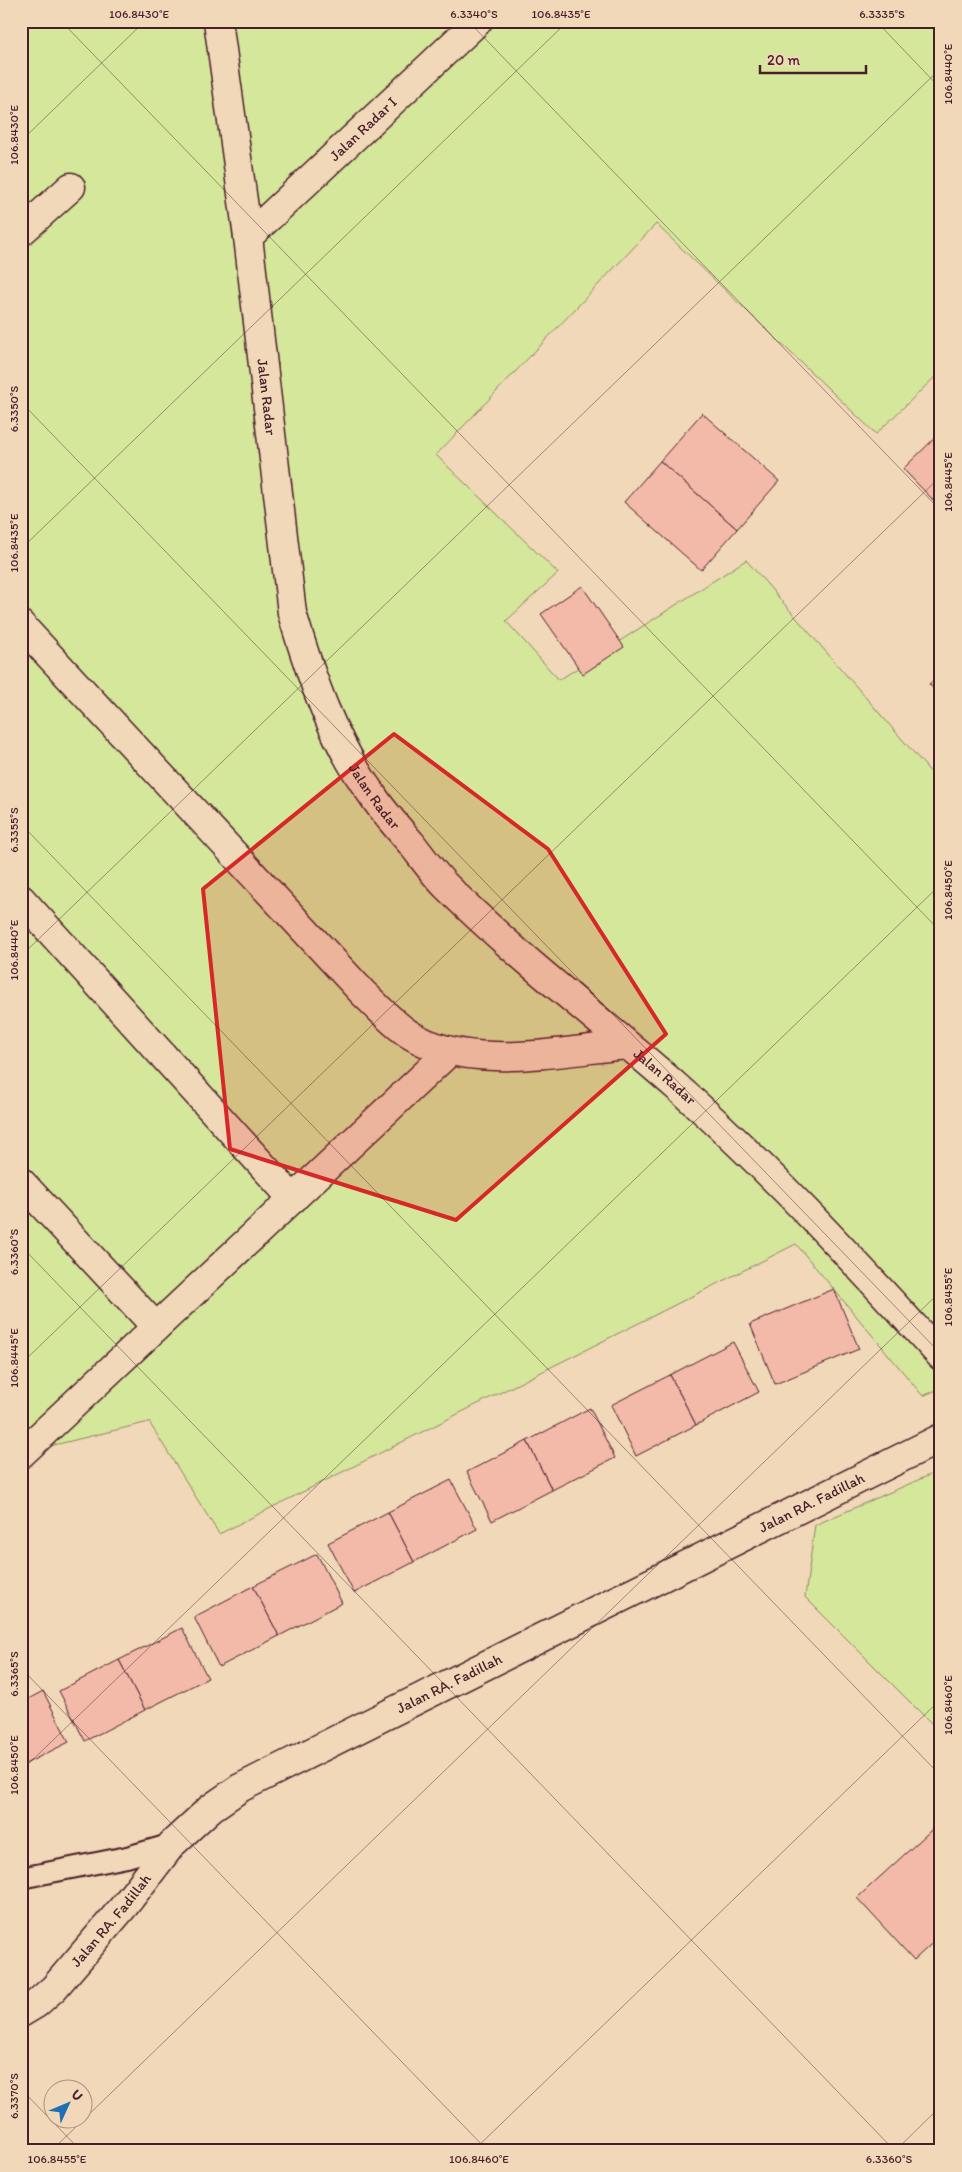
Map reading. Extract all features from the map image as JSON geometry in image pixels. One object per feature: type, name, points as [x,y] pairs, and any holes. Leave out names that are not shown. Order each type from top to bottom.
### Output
[{"type":"street","name":"Jalan Radar","points":[[218,21],[248,237],[292,613],[308,668],[326,712],[372,796],[444,885],[552,982],[677,1087],[813,1217],[941,1356]]},
{"type":"street","name":"Jalan Radar I","points":[[248,237],[478,21]]},
{"type":"street","points":[[21,232],[71,187]]},
{"type":"street","points":[[22,628],[364,994],[409,1034],[449,1052],[512,1056],[627,1045]]},
{"type":"street","points":[[21,899],[293,1199]]},
{"type":"street","points":[[21,1454],[449,1052]]},
{"type":"street","points":[[21,1182],[156,1327]]},
{"type":"street","name":"Jalan RA. Fadillah","points":[[21,2013],[36,2004],[54,1988],[125,1905],[172,1844],[211,1808],[240,1788],[941,1438]]},
{"type":"lane","points":[[21,1878],[127,1857],[172,1844]]},
{"type":"highlighted area","points":[[394,734],[548,849],[666,1034],[456,1220],[230,1149],[203,889]]},
{"type":"green space","points":[[21,21],[941,21],[941,371],[876,434],[656,224],[436,455],[558,573],[506,621],[559,680],[746,560],[941,784],[941,1388],[923,1396],[796,1244],[219,1534],[149,1422],[21,1453]]},
{"type":"green space","points":[[941,1470],[941,1733],[805,1597],[815,1525]]},
{"type":"building","points":[[702,413],[779,481],[737,529],[660,461]]},
{"type":"building","points":[[941,432],[941,508],[903,469]]},
{"type":"building","points":[[660,461],[737,529],[701,570],[624,502]]},
{"type":"building","points":[[582,586],[624,647],[583,674],[541,614]]},
{"type":"building","points":[[941,674],[941,697],[929,684]]},
{"type":"building","points":[[834,1289],[859,1349],[775,1384],[750,1324]]},
{"type":"building","points":[[733,1342],[759,1392],[696,1425],[670,1375]]},
{"type":"building","points":[[670,1375],[696,1425],[636,1456],[611,1405]]},
{"type":"building","points":[[590,1408],[615,1458],[552,1490],[527,1441]]},
{"type":"building","points":[[527,1441],[552,1490],[492,1521],[467,1472]]},
{"type":"building","points":[[451,1480],[477,1529],[414,1562],[388,1512]]},
{"type":"building","points":[[388,1512],[414,1562],[354,1593],[328,1543]]},
{"type":"building","points":[[317,1554],[342,1603],[279,1636],[253,1586]]},
{"type":"building","points":[[253,1586],[279,1636],[219,1667],[194,1617]]},
{"type":"building","points":[[182,1628],[208,1678],[145,1710],[119,1660]]},
{"type":"building","points":[[119,1660],[145,1710],[85,1741],[59,1691]]},
{"type":"building","points":[[43,1691],[69,1742],[21,1766],[21,1703]]},
{"type":"building","points":[[941,1821],[941,1935],[914,1960],[857,1898]]}]
